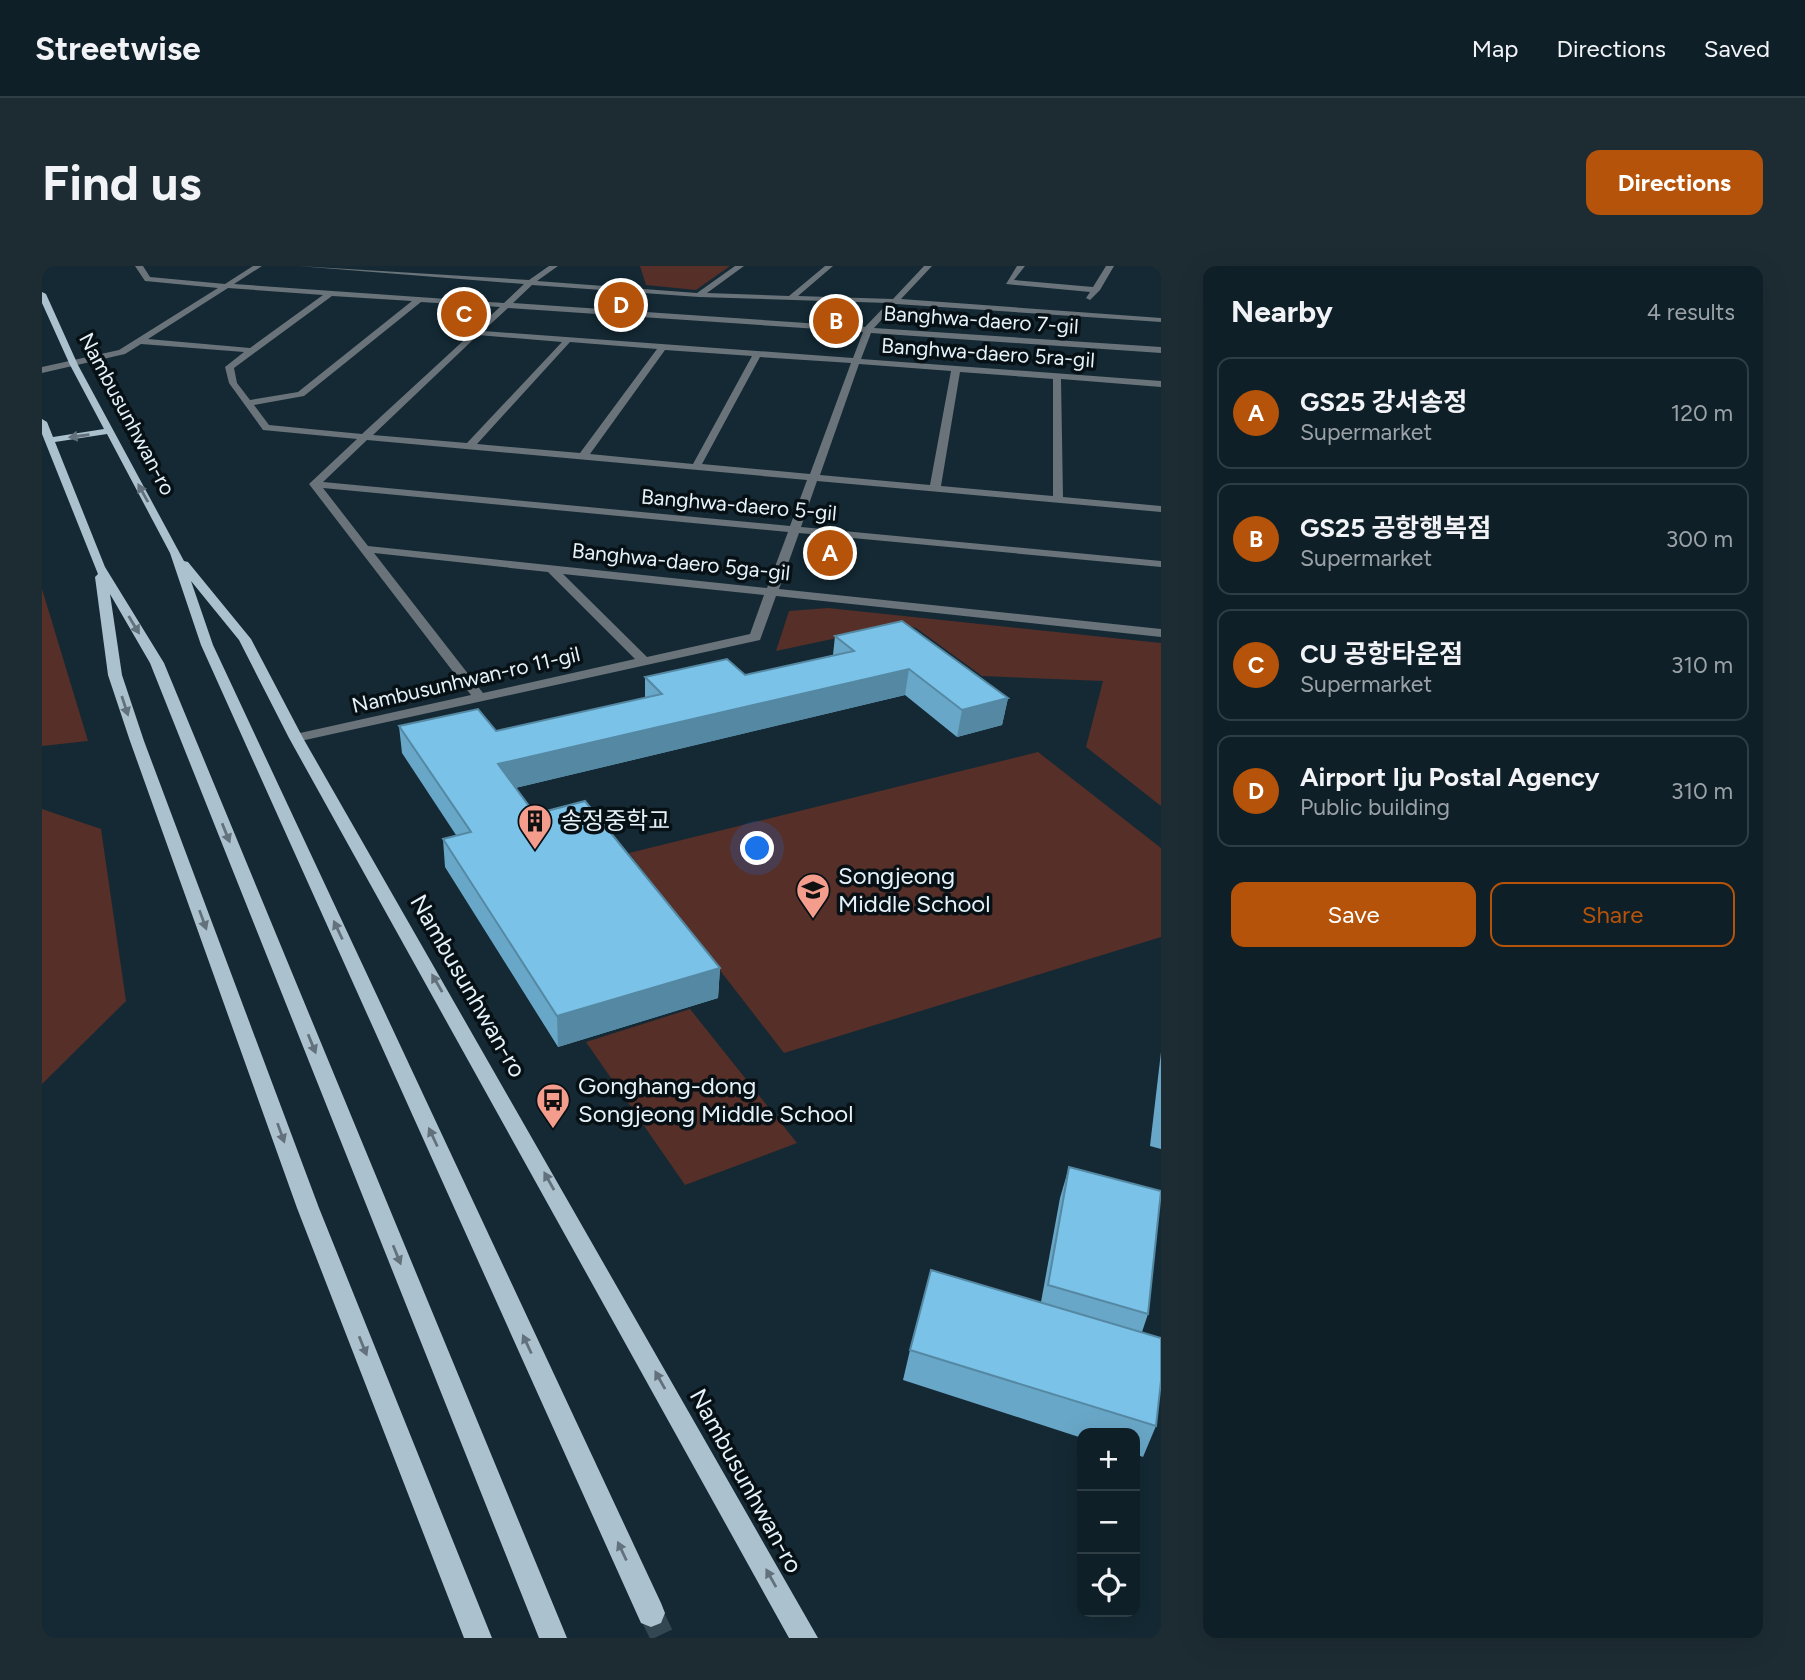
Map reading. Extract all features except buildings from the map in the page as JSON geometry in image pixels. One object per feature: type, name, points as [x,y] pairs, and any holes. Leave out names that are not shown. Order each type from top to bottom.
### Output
[{"type":"main road","name":"Nambusunhwan-ro","points":[[42,294],[74,365],[176,553],[245,639],[296,738],[804,1638]]},
{"type":"main road","points":[[42,422],[99,567],[157,663],[553,1638]]},
{"type":"main road","points":[[49,440],[109,431]]},
{"type":"main road","name":"Nambusunhwan-ro","points":[[176,553],[207,645],[651,1613]]},
{"type":"main road","points":[[99,567],[115,675],[137,741],[308,1208],[478,1638]]},
{"type":"street","name":"Banghwa-daero 7-gil","points":[[139,266],[148,279],[1161,350]]},
{"type":"street","points":[[42,370],[74,365],[122,352],[224,285],[258,266]]},
{"type":"street","points":[[302,266],[699,295],[892,301],[1161,320]]},
{"type":"street","points":[[479,696],[314,484],[531,282],[554,266]]},
{"type":"street","points":[[699,295],[740,266]]},
{"type":"street","points":[[791,298],[829,266]]},
{"type":"street","name":"Nambusunhwan-ro 11-gil","points":[[296,738],[755,637],[868,329],[892,301],[929,266]]},
{"type":"street","points":[[1021,266],[1009,282],[1096,290]]},
{"type":"street","points":[[1072,313],[1087,305],[1110,266]]},
{"type":"street","points":[[332,292],[248,350],[229,367],[233,383],[266,428],[1161,509]]},
{"type":"street","points":[[248,403],[301,394],[421,298]]},
{"type":"street","name":"Banghwa-daero 5ra-gil","points":[[478,333],[1161,384]]},
{"type":"street","points":[[469,447],[568,340]]},
{"type":"street","points":[[137,341],[248,350]]},
{"type":"street","points":[[583,457],[663,347]]},
{"type":"street","points":[[696,467],[757,354]]},
{"type":"street","points":[[935,489],[956,368]]},
{"type":"street","points":[[1057,376],[1058,499]]},
{"type":"street","name":"Banghwa-daero 5-gil","points":[[314,484],[1161,564]]},
{"type":"street","name":"Banghwa-daero 5ga-gil","points":[[364,549],[1161,633]]},
{"type":"street","name":"Nambusunhwan-ro 11-gil","points":[[552,569],[644,661]]},
{"type":"shaded area","points":[[640,266],[730,266],[696,290],[646,285]]},
{"type":"shaded area","points":[[42,589],[88,741],[42,746]]},
{"type":"shaded area","points":[[828,608],[1161,643],[1161,806],[1086,747],[1103,681],[982,676],[916,628],[903,624],[776,651],[789,611]]},
{"type":"shaded area","points":[[1038,752],[1161,848],[1161,937],[784,1053],[629,853]]},
{"type":"shaded area","points":[[42,809],[101,829],[126,1001],[42,1084]]},
{"type":"shaded area","points":[[690,1009],[797,1143],[685,1185],[586,1042]]},
{"type":"tunnel","points":[[651,1613],[663,1638]]},
{"type":"place","name":"Airport Iju Postal Agency","points":[[621,305]]},
{"type":"place","name":"CU 공항타운점","points":[[464,314]]},
{"type":"place","name":"GS25 공항행복점","points":[[836,321]]},
{"type":"place","name":"GS25 강서송정","points":[[830,553]]},
{"type":"place","name":"송정중학교","points":[[535,851]]},
{"type":"place","name":"Songjeong Middle School","points":[[813,920]]},
{"type":"place","name":"Gonghang-dong Songjeong Middle School","points":[[553,1130]]}]
